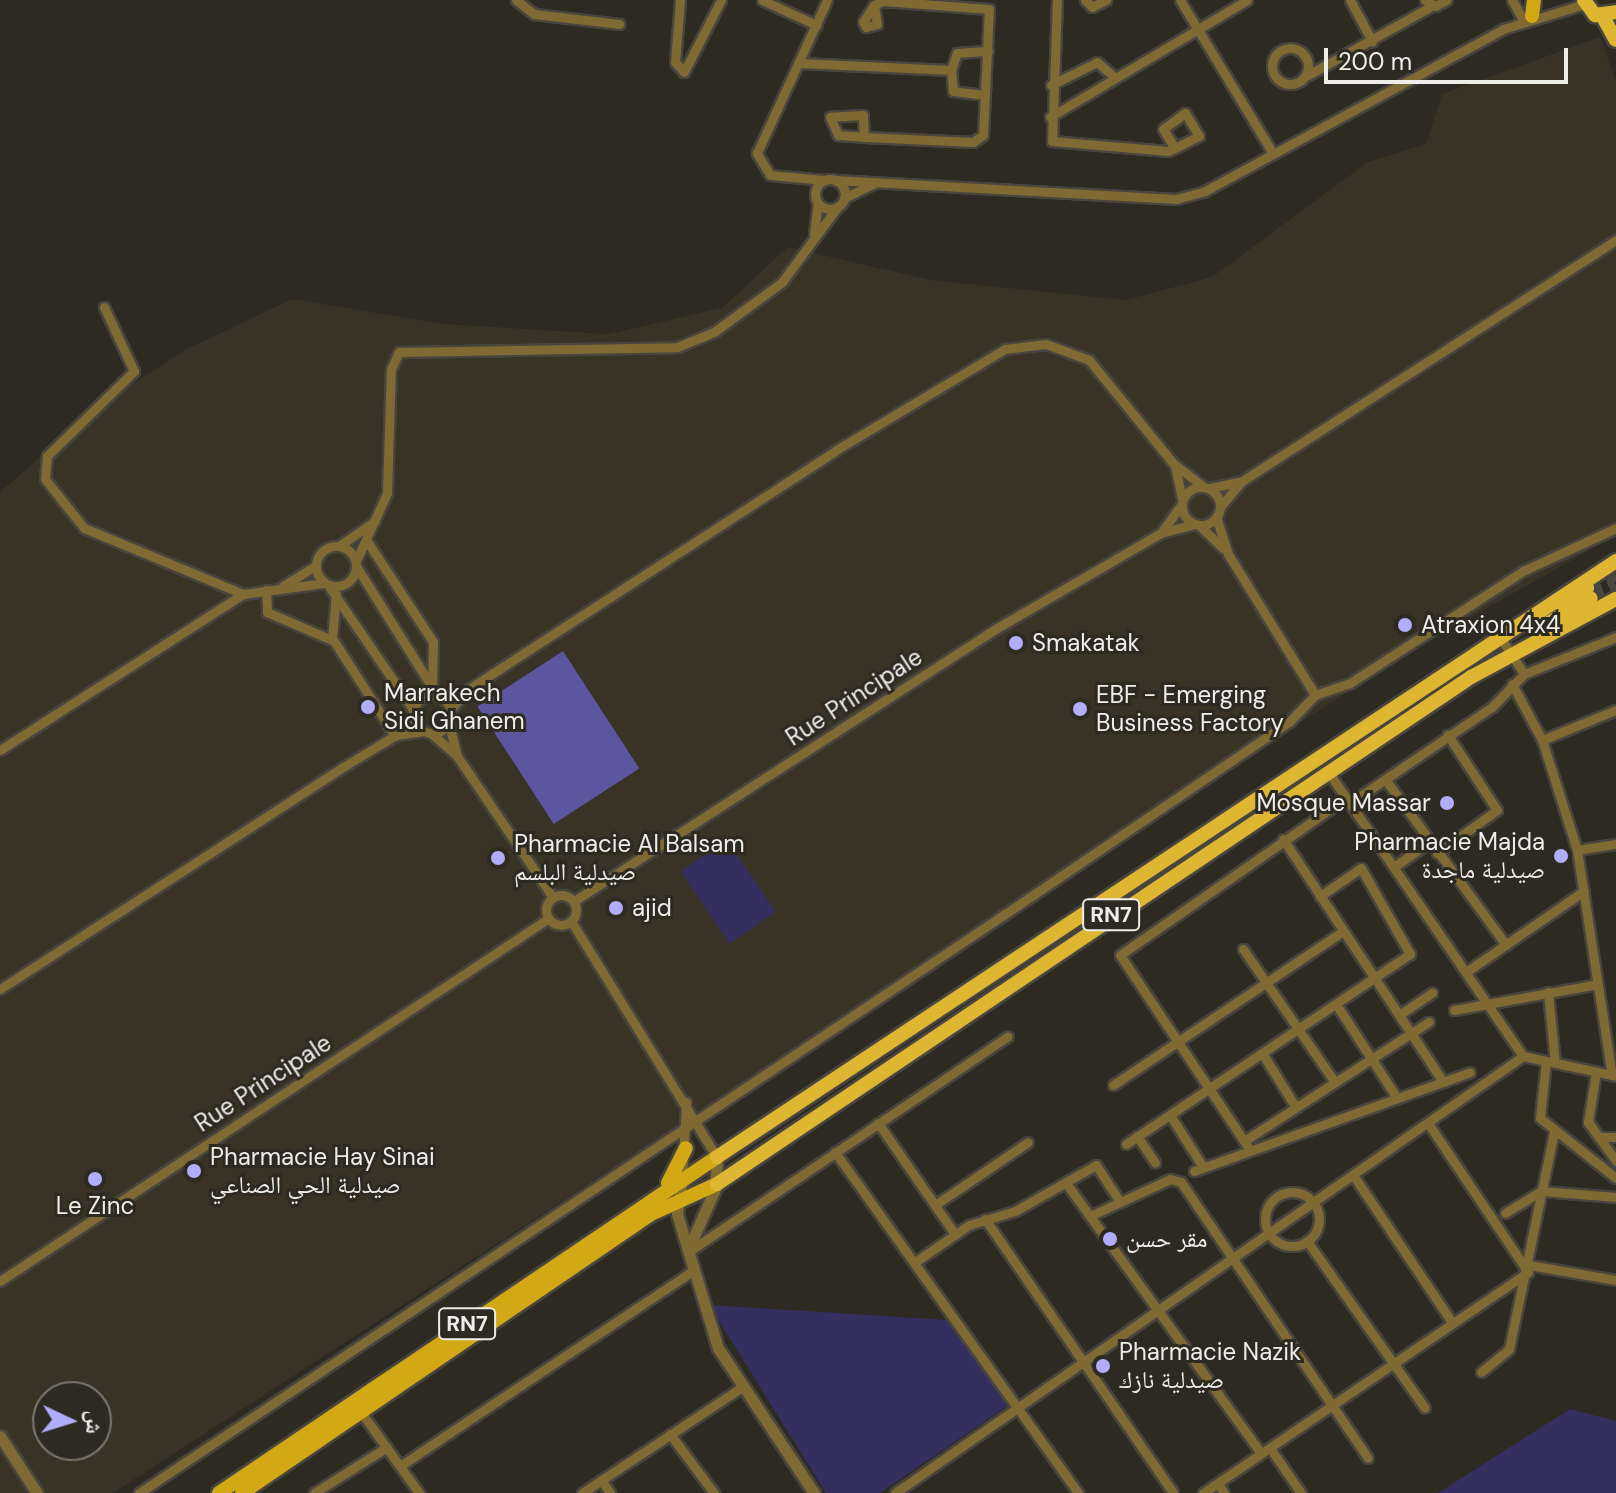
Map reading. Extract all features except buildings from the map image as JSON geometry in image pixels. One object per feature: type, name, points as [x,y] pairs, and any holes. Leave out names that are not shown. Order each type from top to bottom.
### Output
[{"type":"highway","points":[[1582,2],[1610,14],[1616,40]]},
{"type":"highway","points":[[1500,637],[1616,561]]},
{"type":"highway","name":"RN7","points":[[717,1157],[1325,766],[1510,653],[1589,593],[1500,637],[1325,766],[717,1184]]},
{"type":"highway","points":[[1510,653],[1615,600]]},
{"type":"main road","points":[[1528,18],[1534,0]]},
{"type":"main road","points":[[661,1191],[686,1148]]},
{"type":"main road","name":"RN7","points":[[219,1493],[661,1191],[717,1157]]},
{"type":"main road","name":"RN7","points":[[242,1493],[676,1202],[717,1184]]},
{"type":"street","points":[[516,0],[534,14],[619,24]]},
{"type":"street","points":[[680,0],[675,62],[684,72],[721,0]]},
{"type":"street","points":[[762,0],[816,25]]},
{"type":"street","points":[[827,0],[757,153],[762,171],[782,178],[817,201],[841,202],[885,183]]},
{"type":"street","points":[[1057,0],[1050,138],[1063,145],[1175,148]]},
{"type":"street","points":[[1085,0],[1092,7],[1106,0]]},
{"type":"street","points":[[1180,0],[1272,152]]},
{"type":"street","points":[[1050,117],[1106,88],[1112,75],[1247,0]]},
{"type":"street","points":[[1350,0],[1372,41]]},
{"type":"street","points":[[1308,75],[1295,48],[1272,59],[1282,85],[1308,75],[1372,41],[1428,3],[1447,0]]},
{"type":"street","points":[[1512,0],[1528,18]]},
{"type":"street","points":[[782,178],[1176,199],[1528,18],[1582,2]]},
{"type":"street","points":[[864,137],[977,141],[985,95],[988,51],[985,7],[874,5]]},
{"type":"street","points":[[985,95],[953,91],[951,70],[957,53],[988,51]]},
{"type":"street","points":[[1051,85],[1097,62],[1112,75]]},
{"type":"street","points":[[800,63],[951,70]]},
{"type":"street","points":[[808,249],[817,201],[829,180]]},
{"type":"street","points":[[829,180],[841,202]]},
{"type":"street","points":[[0,750],[243,594],[281,587],[347,583],[378,520],[387,493],[391,369],[399,352],[677,347],[740,314],[808,249],[841,202]]},
{"type":"street","points":[[1315,695],[1228,554],[1216,517],[1220,507],[1242,481],[1616,240]]},
{"type":"street","points":[[104,307],[134,371],[47,456],[45,479],[84,528],[243,594]]},
{"type":"street","points":[[457,756],[449,724],[451,709],[467,690],[1005,349],[1046,344],[1089,360],[1173,463],[1206,487],[1220,507]]},
{"type":"street","points":[[1173,463],[1182,502],[1196,524],[1228,554]]},
{"type":"street","points":[[1182,502],[1206,487],[1242,481]]},
{"type":"street","name":"Rue Principale","points":[[1161,533],[1182,502]]},
{"type":"street","name":"Rue Principale","points":[[574,901],[997,628],[1161,533],[1216,517]]},
{"type":"street","points":[[281,587],[315,566],[324,549],[339,546],[378,520]]},
{"type":"street","points":[[139,1493],[1289,722],[1315,695],[1350,683],[1525,570],[1616,528]]},
{"type":"street","points":[[367,541],[433,642],[437,694]]},
{"type":"street","points":[[339,546],[356,564],[437,694],[451,709]]},
{"type":"street","points":[[315,566],[413,712],[428,732],[457,756],[553,897],[574,901],[571,921],[697,1118],[717,1157],[717,1184],[690,1248]]},
{"type":"street","points":[[266,590],[267,612],[332,639],[396,736]]},
{"type":"street","points":[[332,639],[336,594]]},
{"type":"street","points":[[1500,637],[1524,674]]},
{"type":"street","points":[[1247,1146],[1120,955],[1283,839],[1385,779],[1448,735],[1524,674],[1616,637]]},
{"type":"street","points":[[1325,766],[1523,1056],[1614,1075],[1577,850],[1542,740],[1512,684]]},
{"type":"street","points":[[0,989],[396,736],[422,697],[467,690]]},
{"type":"street","points":[[1542,740],[1616,710]]},
{"type":"street","points":[[396,736],[428,732],[449,724]]},
{"type":"street","points":[[1437,853],[1497,810],[1448,735]]},
{"type":"street","points":[[1385,779],[1506,945]]},
{"type":"street","points":[[1283,839],[1443,1082]]},
{"type":"street","points":[[1394,867],[1429,842]]},
{"type":"street","points":[[1577,850],[1616,844]]},
{"type":"street","points":[[1126,1144],[1410,954],[1361,868],[1320,896]]},
{"type":"street","points":[[1466,972],[1584,891]]},
{"type":"street","points":[[553,897],[549,918],[571,921]]},
{"type":"street","name":"Rue Principale","points":[[0,1281],[549,918]]},
{"type":"street","points":[[1113,1085],[1343,931]]},
{"type":"street","points":[[1243,949],[1334,1081]]},
{"type":"street","points":[[1454,1010],[1485,1001],[1598,984]]},
{"type":"street","points":[[1548,992],[1550,1062],[1537,1111],[1554,1131],[1616,1178]]},
{"type":"street","points":[[1399,1015],[1432,993]]},
{"type":"street","points":[[1336,1004],[1397,1098]]},
{"type":"street","points":[[1247,1146],[1295,1106],[1429,1022]]},
{"type":"street","points":[[690,1248],[1008,1036]]},
{"type":"street","points":[[1262,1053],[1295,1106]]},
{"type":"street","points":[[895,1493],[1523,1056]]},
{"type":"street","points":[[1170,1115],[1199,1169],[1247,1146],[1470,1072]]},
{"type":"street","points":[[1596,1072],[1588,1122],[1616,1161]]},
{"type":"street","points":[[686,1102],[683,1128],[686,1148],[676,1202],[714,1336],[742,1387],[814,1493]]},
{"type":"street","points":[[878,1123],[955,1234]]},
{"type":"street","points":[[1428,1123],[1528,1269]]},
{"type":"street","points":[[1481,1372],[1509,1349],[1528,1269],[1554,1131]]},
{"type":"street","points":[[1137,1136],[1155,1163]]},
{"type":"street","points":[[1600,1137],[1616,1137]]},
{"type":"street","points":[[935,1205],[1028,1142]]},
{"type":"street","points":[[835,1152],[918,1260],[1078,1493]]},
{"type":"street","points":[[918,1260],[955,1234],[1066,1183],[1096,1165],[1120,1202]]},
{"type":"street","points":[[1353,1175],[1451,1321]]},
{"type":"street","points":[[1090,1216],[1179,1180],[1368,1458]]},
{"type":"street","points":[[1066,1183],[1158,1310],[1301,1493]]},
{"type":"street","points":[[1505,1213],[1541,1191],[1616,1197]]},
{"type":"street","points":[[1296,1192],[1313,1202],[1318,1223],[1307,1241],[1287,1245],[1269,1233],[1265,1213],[1277,1196],[1296,1192]]},
{"type":"street","points":[[985,1219],[1173,1493]]},
{"type":"street","points":[[1307,1241],[1425,1408]]},
{"type":"street","points":[[1203,1493],[1528,1269],[1616,1280]]},
{"type":"street","points":[[400,1466],[694,1270]]},
{"type":"street","points":[[582,1493],[742,1387]]},
{"type":"street","points":[[361,1412],[419,1493]]},
{"type":"street","points":[[670,1434],[714,1493]]},
{"type":"street","points":[[0,1436],[37,1493]]},
{"type":"street","points":[[314,1493],[387,1447]]},
{"type":"street","points":[[601,1480],[610,1493]]},
{"type":"street","points":[[1218,1483],[1224,1493]]},
{"type":"shaded area","points":[[1600,37],[1616,82],[1616,535],[1401,657],[113,1493],[0,1493],[0,492],[98,407],[185,350],[292,299],[443,324],[609,334],[722,308],[788,247],[930,280],[1126,300],[1212,277],[1368,162],[1426,144],[1442,94]]},
{"type":"shaded area","points":[[563,651],[639,768],[554,824],[477,707]]},
{"type":"shaded area","points":[[727,840],[776,912],[729,943],[681,871]]},
{"type":"shaded area","points":[[709,1305],[947,1320],[1010,1404],[880,1493],[826,1493]]},
{"type":"shaded area","points":[[1570,1409],[1616,1421],[1616,1493],[1438,1493]]},
{"type":"tunnel","points":[[1587,588],[1616,574]]},
{"type":"tunnel","points":[[1591,598],[1616,586]]},
{"type":"place","name":"Atraxion 4x4","points":[[1405,625]]},
{"type":"place","name":"Smakatak","points":[[1016,643]]},
{"type":"place","name":"Marrakech Sidi Ghanem","points":[[368,707]]},
{"type":"place","name":"EBF - Emerging Business Factory","points":[[1080,709]]},
{"type":"place","name":"Mosque Massar","points":[[1447,803]]},
{"type":"place","name":"Pharmacie Majda صيدلية ماجدة","points":[[1561,856]]},
{"type":"place","name":"Pharmacie Al Balsam صيدلية البلسم","points":[[498,858]]},
{"type":"place","name":"ajid","points":[[616,908]]},
{"type":"place","name":"Pharmacie Hay Sinai صيدلية الحي الصناعي","points":[[194,1171]]},
{"type":"place","name":"Le Zinc","points":[[95,1179]]},
{"type":"place","name":"مقر حسن","points":[[1110,1239]]},
{"type":"place","name":"Pharmacie Nazik صيدلية نازك","points":[[1103,1366]]}]
